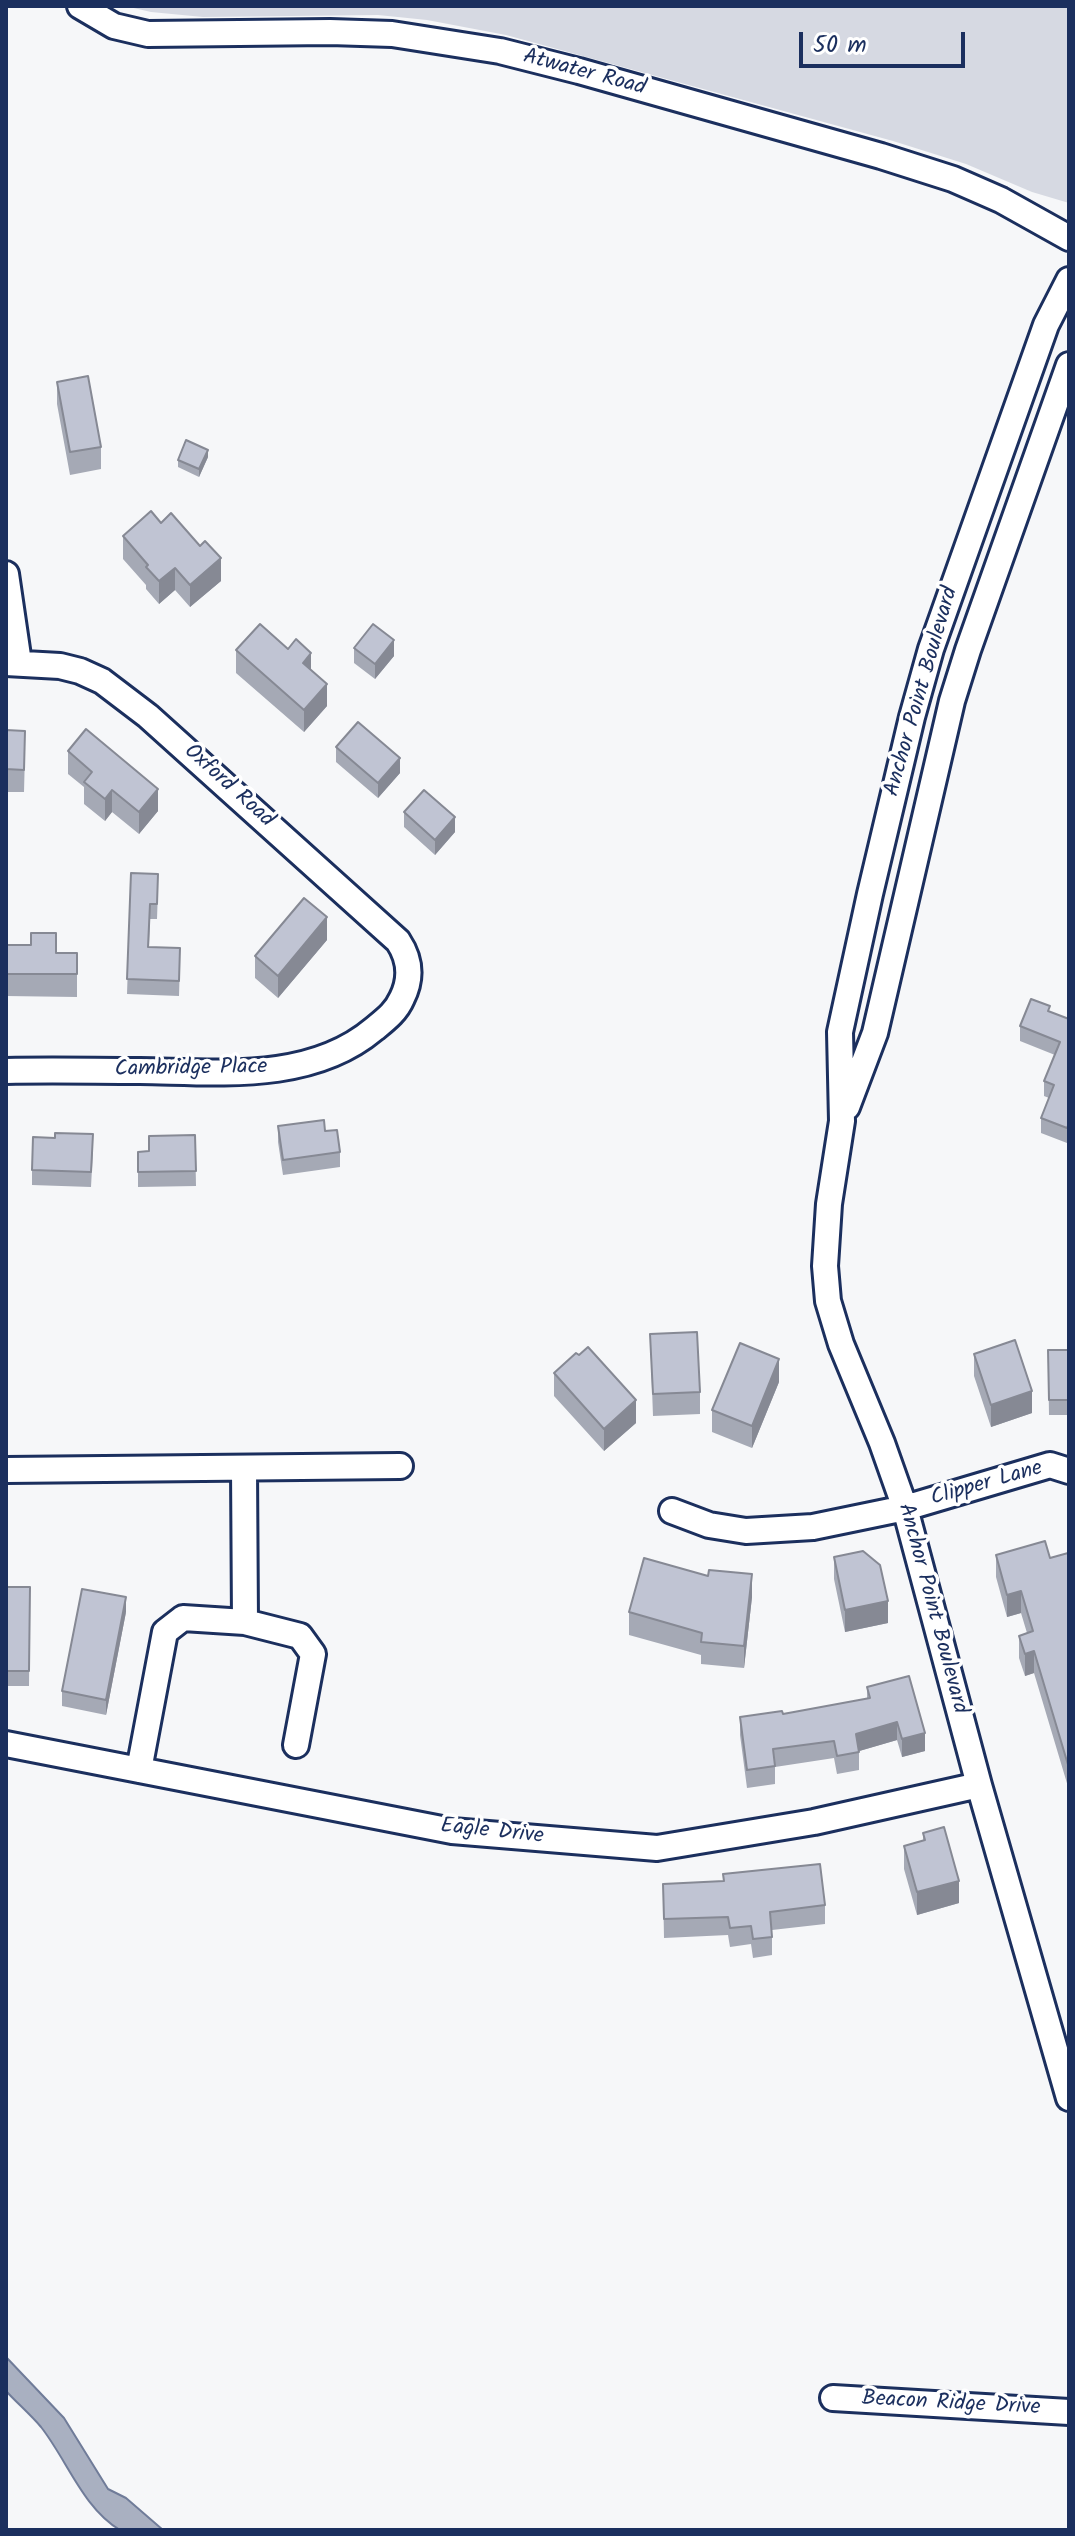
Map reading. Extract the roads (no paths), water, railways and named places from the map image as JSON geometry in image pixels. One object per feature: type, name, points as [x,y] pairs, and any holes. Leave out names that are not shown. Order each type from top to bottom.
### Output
[{"type":"street","name":"Atwater Road","points":[[80,6],[114,26],[148,34],[376,34],[500,51],[953,179],[1001,200],[1069,238]]},
{"type":"street","name":"Anchor Point Boulevard","points":[[1067,2084],[979,1785],[905,1508],[841,1344],[828,1301],[825,1266],[829,1204],[842,1121],[840,1032],[912,717],[931,649],[1046,325],[1069,280]]},
{"type":"street","name":"Anchor Point Boulevard","points":[[842,1121],[875,1033],[952,701],[1069,365]]},
{"type":"street","name":"Oxford Road","points":[[6,574],[12,663],[60,666],[102,681],[148,716],[398,941],[405,951],[409,972],[407,989],[393,1013],[368,1034]]},
{"type":"street","name":"Cambridge Place","points":[[6,1071],[255,1071],[308,1063],[335,1053],[368,1034]]},
{"type":"street","name":"Clipper Lane","points":[[672,1511],[709,1525],[746,1531],[813,1527],[905,1508],[1050,1465],[1069,1471]]},
{"type":"street","points":[[6,1470],[400,1466]]},
{"type":"street","points":[[244,1468],[245,1622]]},
{"type":"street","points":[[139,1770],[165,1632],[183,1618],[245,1622],[300,1636],[313,1654],[296,1745]]},
{"type":"street","name":"Eagle Drive","points":[[6,1744],[452,1831],[657,1848],[814,1822],[979,1785]]},
{"type":"street","name":"Beacon Ridge Drive","points":[[833,2398],[1069,2412]]},
{"type":"water","points":[[6,2357],[64,2418],[108,2489],[126,2498],[163,2530],[120,2530],[96,2509],[41,2427],[6,2391]]}]
